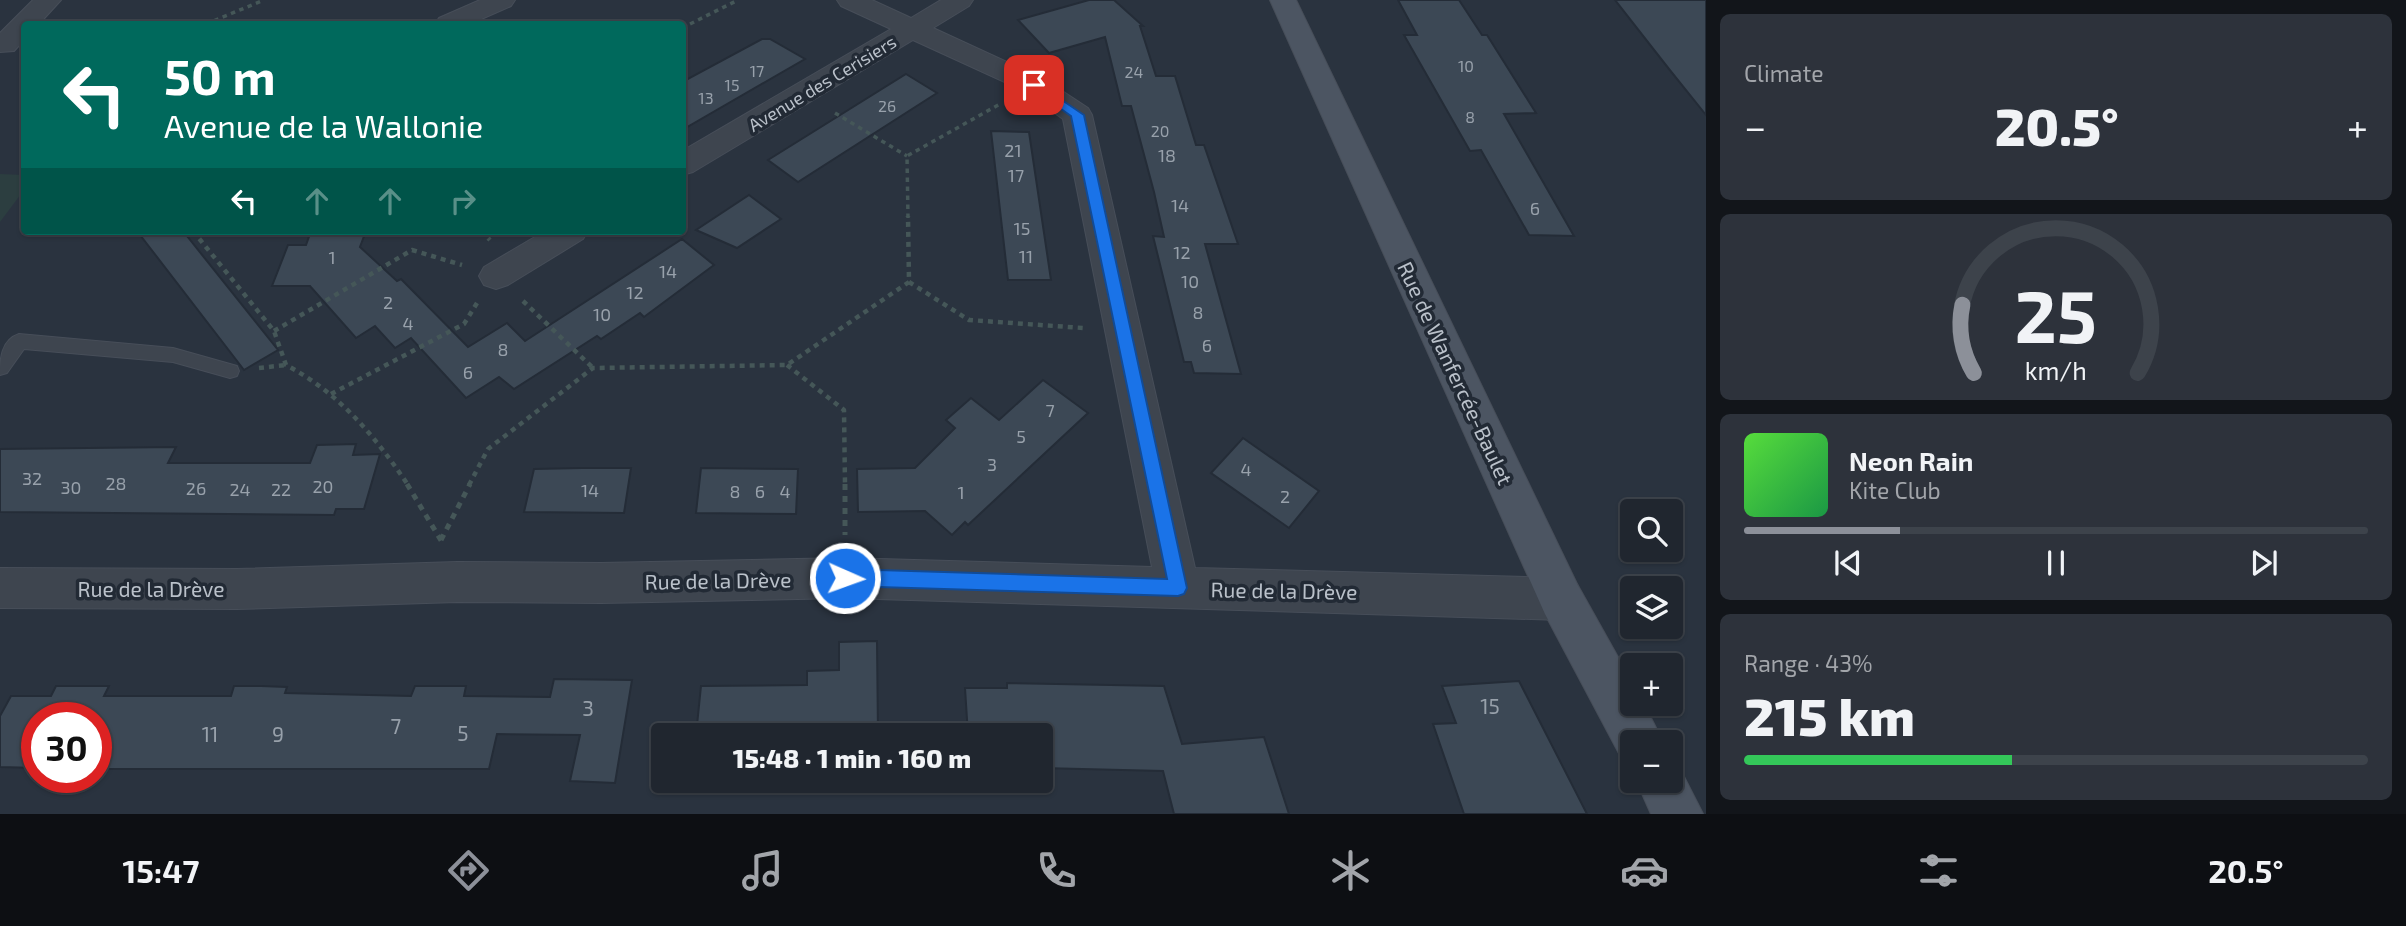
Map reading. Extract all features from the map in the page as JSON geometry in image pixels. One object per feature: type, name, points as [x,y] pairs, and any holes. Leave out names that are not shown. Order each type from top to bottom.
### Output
[{"type":"main road","name":"Rue de Wanfercée-Baulet","points":[[1283,0],[1561,599],[1632,730]]},
{"type":"main road","points":[[1667,793],[1678,814]]},
{"type":"street","points":[[27,21],[48,0]]},
{"type":"street","points":[[456,21],[502,0]]},
{"type":"street","points":[[850,0],[1034,85],[1077,115],[1178,588]]},
{"type":"street","name":"Avenue des Cerisiers","points":[[686,163],[960,0]]},
{"type":"street","points":[[4,45],[21,28]]},
{"type":"street","points":[[496,276],[564,235]]},
{"type":"street","name":"Rue de la Drève","points":[[0,588],[237,589],[457,582],[601,583],[845,578],[1561,599]]},
{"type":"lane","points":[[0,368],[19,341],[173,355],[230,372]]},
{"type":"path","points":[[213,21],[264,0]]},
{"type":"path","points":[[686,27],[738,0]]},
{"type":"path","points":[[906,156],[1034,85]]},
{"type":"path","points":[[803,94],[906,156]]},
{"type":"path","points":[[906,156],[909,282]]},
{"type":"path","points":[[196,235],[274,331],[286,365],[306,374],[331,394],[384,447],[441,540],[457,582]]},
{"type":"path","points":[[274,331],[412,250],[496,276],[593,369]]},
{"type":"path","points":[[331,394],[464,324],[496,276]]},
{"type":"path","points":[[909,282],[970,320],[1122,331]]},
{"type":"path","points":[[441,540],[488,449],[593,369],[786,365],[909,282]]},
{"type":"path","points":[[786,365],[845,410],[845,578]]},
{"type":"shaded area","points":[[0,174],[21,175],[21,194],[0,222]]},
{"type":"building","points":[[1089,0],[1114,0],[1143,26],[1140,26],[1156,76],[1175,76],[1196,145],[1204,145],[1238,244],[1205,244],[1241,374],[1194,373],[1191,362],[1184,362],[1153,236],[1164,237],[1154,192],[1131,106],[1122,106],[1105,37],[1049,53],[1018,20]]},
{"type":"building","points":[[1398,0],[1459,0],[1482,35],[1487,35],[1536,113],[1504,114],[1574,236],[1529,235],[1481,150],[1470,151],[1404,35],[1417,35]]},
{"type":"building","points":[[1615,0],[1706,0],[1706,115],[1669,69]]},
{"type":"building","points":[[762,39],[770,39],[805,59],[686,128],[686,80]]},
{"type":"building","points":[[906,74],[937,93],[798,182],[768,160]]},
{"type":"building","points":[[991,131],[1029,132],[1051,280],[1008,280]]},
{"type":"building","points":[[749,195],[781,219],[737,248],[696,230]]},
{"type":"building","points":[[140,235],[186,235],[278,350],[244,370]]},
{"type":"building","points":[[310,235],[364,235],[360,247],[397,281],[401,279],[468,347],[507,323],[525,341],[682,239],[714,265],[644,317],[640,313],[601,339],[597,336],[514,389],[499,377],[466,398],[411,338],[395,348],[375,326],[356,338],[310,286],[272,286],[288,245],[306,245]]},
{"type":"building","points":[[1043,380],[1088,413],[968,525],[965,522],[952,535],[925,511],[858,512],[857,469],[915,468],[955,428],[946,420],[971,398],[999,420]]},
{"type":"building","points":[[1243,438],[1319,491],[1289,528],[1211,473]]},
{"type":"building","points":[[356,444],[353,455],[380,454],[364,509],[336,509],[334,515],[0,512],[0,449],[176,447],[168,463],[310,463],[317,445]]},
{"type":"building","points":[[631,468],[624,513],[524,512],[534,469]]},
{"type":"building","points":[[701,468],[798,469],[796,514],[696,513]]},
{"type":"building","points":[[877,641],[878,723],[697,723],[701,686],[807,685],[807,671],[839,670],[839,642]]},
{"type":"building","points":[[554,679],[632,680],[615,783],[570,781],[580,735],[497,734],[489,769],[112,769],[112,702],[21,702],[21,768],[0,767],[0,716],[11,696],[51,696],[56,686],[109,686],[104,696],[231,696],[234,686],[261,686],[287,687],[285,693],[411,696],[415,686],[466,686],[464,696],[550,697]]},
{"type":"building","points":[[1519,681],[1587,814],[1464,814],[1433,724],[1456,723],[1442,686]]},
{"type":"building","points":[[1007,683],[1164,686],[1182,744],[1264,737],[1289,814],[1174,814],[1163,771],[1053,768],[1053,723],[967,723],[965,688],[1007,688]]},
{"type":"route","points":[[845,578],[1178,588],[1077,115],[1034,85]]}]
